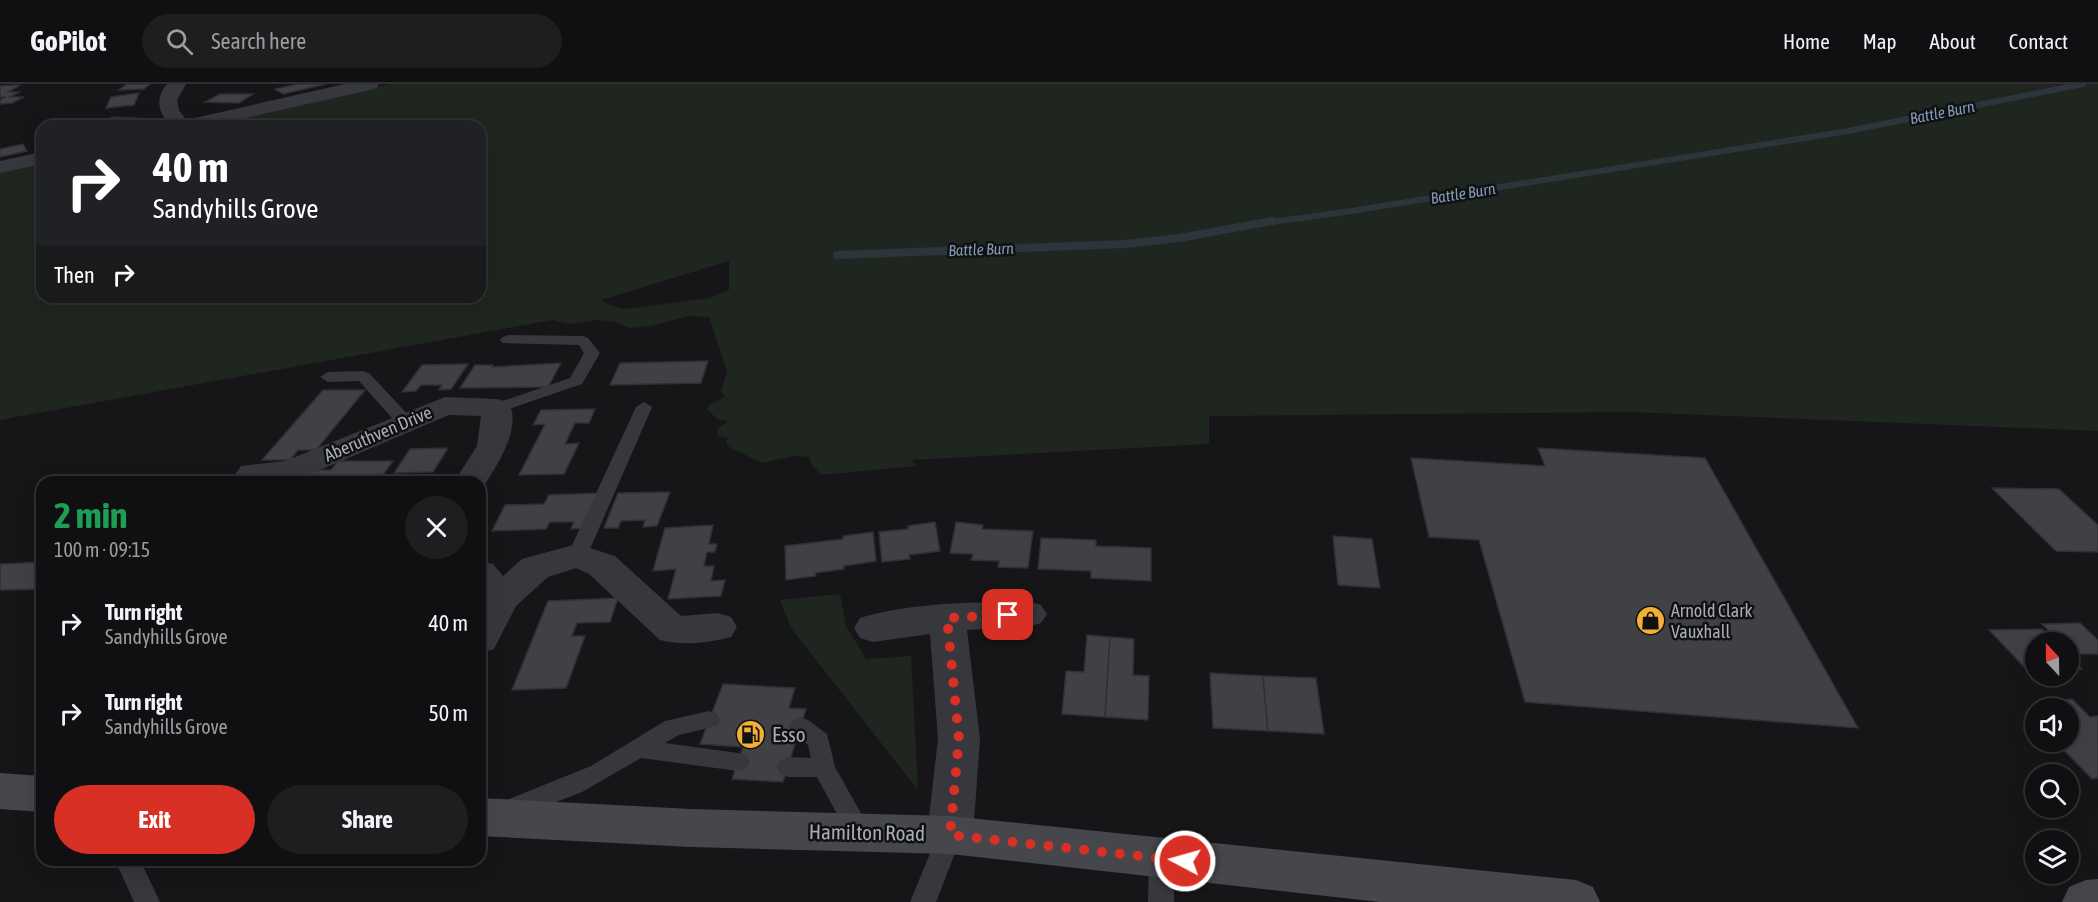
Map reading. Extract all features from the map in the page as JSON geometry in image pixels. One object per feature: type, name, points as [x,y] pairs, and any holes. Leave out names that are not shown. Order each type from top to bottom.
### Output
[{"type":"street","points":[[177,84],[169,93],[166,105],[177,120]]},
{"type":"street","points":[[210,120],[370,84]]},
{"type":"street","points":[[0,167],[36,159]]},
{"type":"street","name":"Aberuthven Drive","points":[[252,473],[290,471],[445,406],[497,408]]},
{"type":"street","points":[[474,476],[493,446],[497,408]]},
{"type":"street","points":[[486,607],[490,586],[535,568],[577,556],[602,565],[673,630],[718,627]]},
{"type":"street","points":[[873,628],[947,618],[1028,614]]},
{"type":"street","points":[[947,618],[959,739],[950,835]]},
{"type":"street","points":[[0,791],[36,794]]},
{"type":"street","name":"Hamilton Road","points":[[486,817],[691,828],[950,835],[1162,880],[1576,902]]},
{"type":"street","points":[[2086,902],[2098,901]]},
{"type":"lane","points":[[497,408],[576,381],[592,353],[583,341],[508,340]]},
{"type":"lane","points":[[328,377],[363,376],[406,423]]},
{"type":"lane","points":[[577,556],[645,407]]},
{"type":"lane","points":[[486,816],[574,785],[640,749],[673,727],[709,720]]},
{"type":"lane","points":[[800,726],[819,740],[824,768],[860,833]]},
{"type":"lane","points":[[640,749],[738,762]]},
{"type":"lane","points":[[788,767],[824,768]]},
{"type":"lane","points":[[923,902],[950,835]]},
{"type":"lane","points":[[131,866],[147,902]]},
{"type":"shaded area","points":[[389,84],[2098,84],[2098,431],[1629,412],[1209,416],[1209,444],[911,460],[916,466],[821,475],[811,464],[809,457],[794,456],[762,463],[729,447],[726,443],[728,438],[718,436],[717,430],[728,421],[717,419],[707,409],[709,405],[725,397],[721,391],[727,371],[709,317],[689,316],[651,326],[630,328],[616,322],[597,320],[572,324],[552,320],[0,420],[0,172],[36,164],[36,303],[486,303],[486,120],[230,120]],"holes":[[[729,261],[729,290],[710,298],[625,309],[609,305],[601,300]]]},
{"type":"shaded area","points":[[840,594],[846,626],[866,659],[911,656],[918,790],[791,628],[780,600]]},
{"type":"building","points":[[127,84],[150,84],[144,89],[119,90]]},
{"type":"building","points":[[299,84],[326,84],[283,94],[275,89]]},
{"type":"building","points":[[20,85],[8,92],[19,92],[10,97],[24,97],[12,103],[0,104],[0,100],[6,97],[0,97],[0,86]]},
{"type":"building","points":[[139,93],[134,105],[106,108],[111,97]]},
{"type":"building","points":[[220,94],[253,94],[239,103],[205,102]]},
{"type":"building","points":[[113,117],[136,118],[132,120],[107,120]]},
{"type":"building","points":[[23,144],[27,151],[0,157],[0,149]]},
{"type":"building","points":[[708,361],[701,383],[610,385],[620,363]]},
{"type":"building","points":[[561,363],[548,387],[460,388],[475,365],[493,365],[492,367]]},
{"type":"building","points":[[468,364],[451,389],[439,390],[442,385],[421,385],[416,391],[402,392],[422,365]]},
{"type":"building","points":[[323,390],[365,390],[316,450],[298,450],[290,460],[262,460]]},
{"type":"building","points":[[595,409],[589,423],[575,423],[565,444],[579,443],[564,474],[519,475],[545,424],[533,425],[541,410]]},
{"type":"building","points":[[448,448],[433,472],[394,473],[410,449]]},
{"type":"building","name":"Arnold Clark Vauxhall","points":[[1538,448],[1705,458],[1858,728],[1525,702],[1479,540],[1429,537],[1411,458],[1545,466]]},
{"type":"building","points":[[338,461],[393,461],[382,476],[306,476],[311,470],[331,470]]},
{"type":"building","points":[[1992,488],[2059,489],[2098,525],[2098,552],[2056,551]]},
{"type":"building","points":[[670,492],[657,526],[643,527],[645,520],[621,521],[618,528],[604,528],[618,493]]},
{"type":"building","points":[[601,493],[586,528],[571,529],[574,522],[550,522],[546,529],[492,531],[505,505],[544,504],[549,495]]},
{"type":"building","points":[[935,522],[940,551],[909,555],[910,559],[882,562],[879,532],[908,529],[908,526]]},
{"type":"building","points":[[956,522],[983,525],[982,529],[1033,531],[1028,568],[998,567],[999,561],[971,560],[973,554],[950,553]]},
{"type":"building","points":[[713,525],[709,544],[717,544],[715,552],[707,552],[704,566],[714,566],[711,581],[725,580],[721,596],[668,599],[676,569],[653,571],[665,528]]},
{"type":"building","points":[[873,532],[876,561],[815,573],[816,576],[786,580],[785,546],[843,539],[843,536]]},
{"type":"building","points":[[1333,536],[1372,539],[1380,588],[1338,585]]},
{"type":"building","points":[[1041,538],[1096,540],[1096,546],[1151,548],[1151,581],[1091,578],[1091,571],[1038,569]]},
{"type":"building","points":[[36,562],[36,589],[0,590],[0,564]]},
{"type":"building","points":[[618,598],[610,622],[577,623],[572,636],[585,636],[566,688],[512,690],[548,601]]},
{"type":"building","points":[[2080,623],[2098,640],[2098,654],[2079,654],[2079,632],[2050,632],[2042,624]]},
{"type":"building","points":[[2042,629],[2045,632],[2025,632],[2025,668],[1989,630]]},
{"type":"building","points":[[1087,635],[1110,637],[1105,717],[1062,714],[1066,671],[1084,672]]},
{"type":"building","points":[[1110,637],[1134,639],[1133,675],[1149,676],[1148,720],[1105,717]]},
{"type":"building","points":[[1210,673],[1263,676],[1268,731],[1213,728]]},
{"type":"building","points":[[1263,676],[1316,678],[1324,734],[1268,731]]},
{"type":"building","name":"Esso","points":[[723,684],[795,688],[789,708],[806,709],[783,782],[732,779],[743,747],[700,744]]},
{"type":"building","points":[[2079,706],[2090,717],[2098,716],[2098,778],[2092,779],[2066,752],[2079,752]]},
{"type":"waterway","name":"Battle Burn","points":[[1264,223],[1848,131],[2083,84]]},
{"type":"waterway","name":"Battle Burn","points":[[837,255],[1125,244],[1180,238],[1272,221]]},
{"type":"place","name":"Arnold Clark Vauxhall","points":[[1650,621]]},
{"type":"place","name":"Esso","points":[[751,735]]},
{"type":"route","points":[[1008,615],[947,618],[959,739],[950,835],[1185,861]]}]
